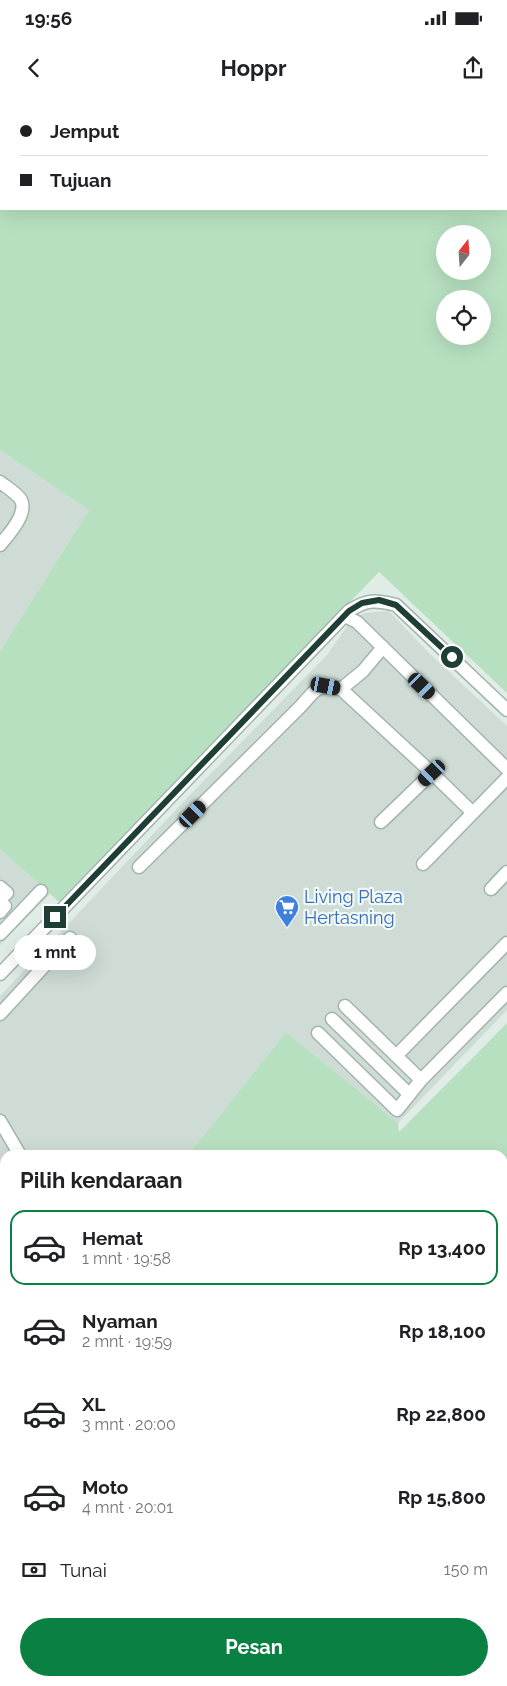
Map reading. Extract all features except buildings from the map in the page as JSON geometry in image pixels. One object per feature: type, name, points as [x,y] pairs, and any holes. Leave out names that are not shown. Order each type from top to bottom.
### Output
[{"type":"lane","points":[[0,482],[22,501],[18,522],[0,545]]},
{"type":"lane","points":[[0,974],[349,611],[362,603],[379,600],[396,605],[507,710]]},
{"type":"lane","points":[[345,616],[357,622],[507,769]]},
{"type":"lane","points":[[341,689],[363,671],[383,648]]},
{"type":"lane","points":[[139,867],[317,688],[326,686],[341,689],[473,813]]},
{"type":"lane","points":[[381,822],[432,773]]},
{"type":"lane","points":[[423,864],[507,778]]},
{"type":"lane","points":[[490,889],[507,872]]},
{"type":"lane","points":[[0,887],[7,893],[0,900],[5,906],[0,912]]},
{"type":"lane","points":[[0,934],[41,891]]},
{"type":"lane","points":[[0,1014],[70,938]]},
{"type":"lane","points":[[396,1056],[507,943]]},
{"type":"lane","points":[[318,1032],[397,1110],[421,1080],[507,993]]},
{"type":"lane","points":[[409,1094],[331,1018],[343,1005],[421,1080]]},
{"type":"lane","points":[[0,1121],[17,1150]]},
{"type":"shaded area","points":[[0,450],[89,510],[0,651]]},
{"type":"shaded area","name":"Living Plaza Hertasning","points":[[389,611],[430,654],[507,726],[507,1010],[398,1123],[286,1032],[192,1150],[0,1150],[0,996],[187,798],[327,655],[348,625],[364,613]]},
{"type":"shaded area","points":[[0,849],[50,894],[0,945]]},
{"type":"green space","points":[[0,210],[507,210],[507,693],[379,572],[59,902],[0,849],[0,651],[89,510],[0,450]]},
{"type":"green space","points":[[507,1023],[507,1150],[192,1150],[286,1032],[398,1123],[399,1132]]},
{"type":"place","name":"Living Plaza Hertasning","points":[[287,928]]},
{"type":"route","points":[[55,917],[349,611],[362,603],[379,600],[396,605],[452,657]]}]
